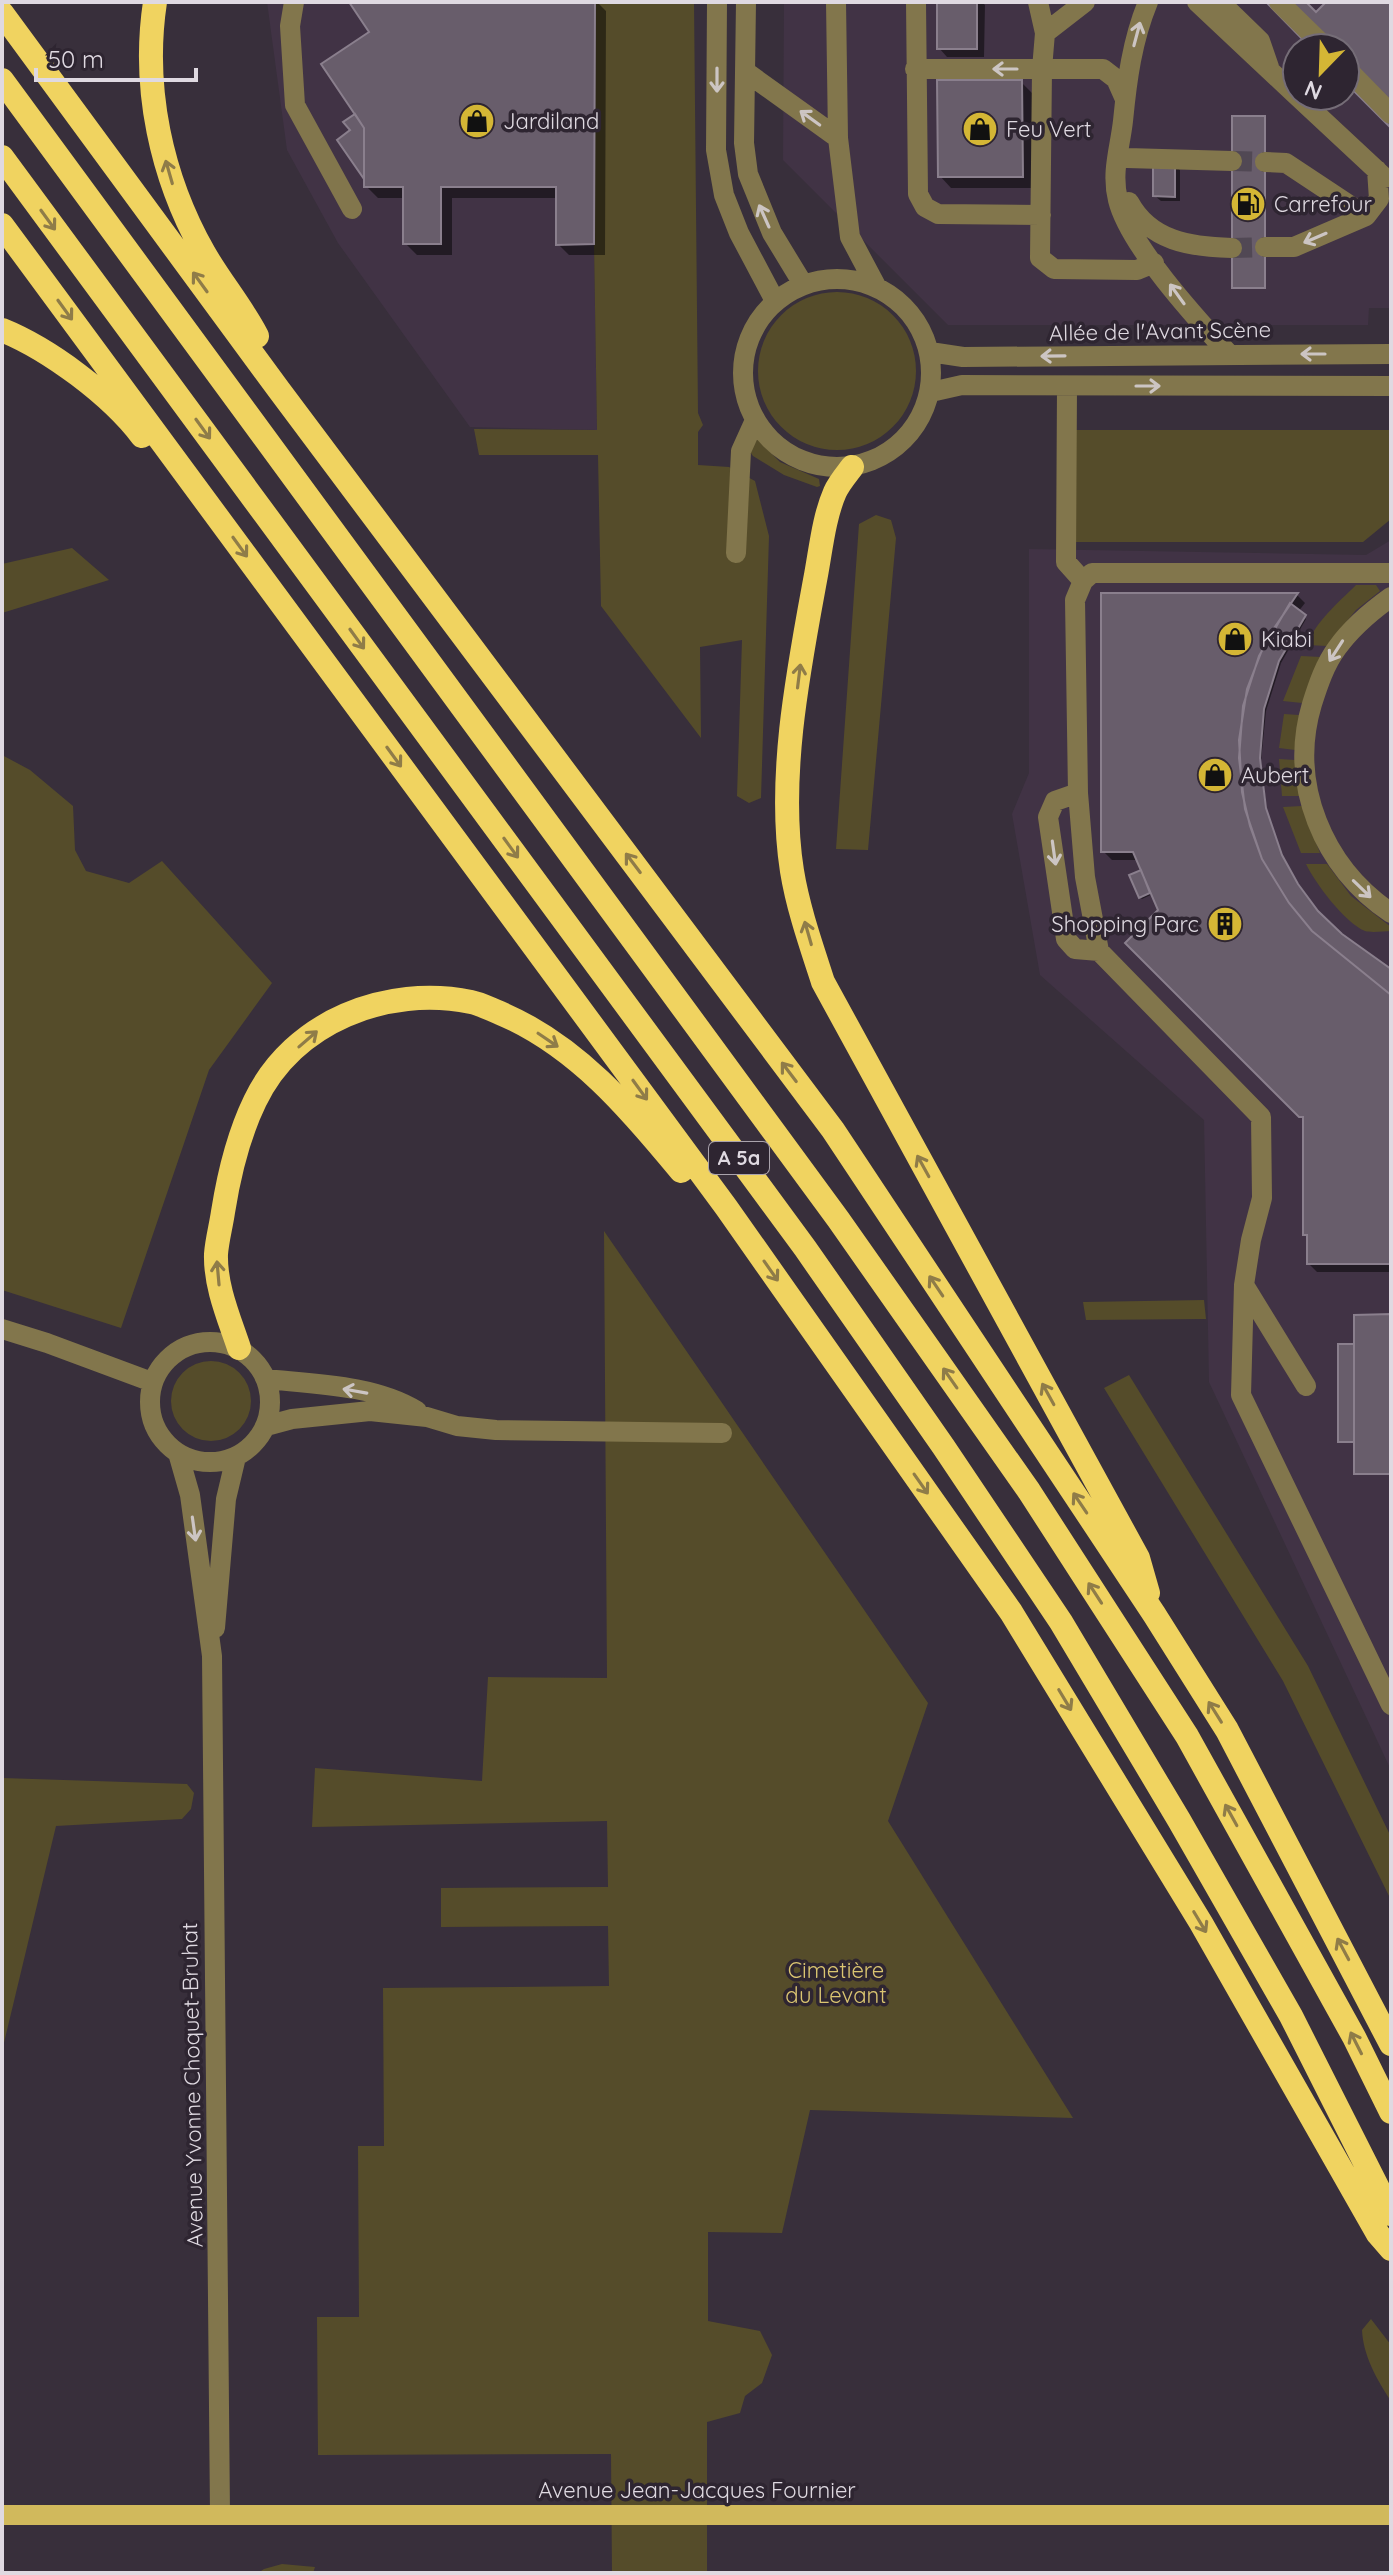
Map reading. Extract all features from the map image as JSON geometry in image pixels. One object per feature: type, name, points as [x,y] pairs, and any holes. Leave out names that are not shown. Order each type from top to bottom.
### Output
[{"type":"highway","points":[[155,2],[150,36],[154,118],[179,203],[204,253],[255,333],[279,390]]},
{"type":"highway","points":[[2,13],[279,390],[833,1130],[1154,1614],[1227,1730],[1391,2044]]},
{"type":"highway","name":"A 5a","points":[[2,80],[838,1219],[1029,1491],[1187,1736],[1354,2037],[1391,2112]]},
{"type":"highway","name":"A 5a","points":[[2,157],[786,1223],[952,1458],[1061,1622],[1179,1820],[1291,2016],[1391,2214]]},
{"type":"highway","points":[[2,225],[726,1207],[1011,1612],[1201,1923],[1378,2234],[1391,2249]]},
{"type":"highway","points":[[2,330],[19,337],[78,374],[138,431],[159,458],[194,485]]},
{"type":"highway","points":[[852,467],[835,492],[826,523],[803,643],[790,758],[788,816],[792,870],[806,930],[823,982],[1138,1558],[1154,1614]]},
{"type":"highway","points":[[239,1348],[219,1287],[216,1255],[240,1137],[256,1099],[282,1061],[321,1027],[377,1004],[391,1000],[433,998],[473,1002],[524,1024],[571,1055],[611,1090],[694,1187],[726,1207]]},
{"type":"main road","name":"Avenue Jean-Jacques Fournier","points":[[2,2515],[1391,2515]]},
{"type":"street","points":[[294,2],[290,26],[295,105],[352,209]]},
{"type":"street","points":[[717,2],[718,165],[724,195],[739,233],[775,301]]},
{"type":"street","points":[[746,2],[744,143],[748,174],[772,233],[803,284]]},
{"type":"street","points":[[836,2],[838,138],[850,237],[876,286]]},
{"type":"street","points":[[916,2],[918,194],[925,207],[938,214],[1041,215]]},
{"type":"street","points":[[1038,2],[1045,33],[1040,258],[1054,269],[1137,270],[1154,263]]},
{"type":"street","points":[[1045,33],[1085,2]]},
{"type":"street","points":[[1148,2],[1137,32],[1124,97],[1129,203],[1146,226],[1165,238],[1203,247],[1232,248]]},
{"type":"street","points":[[1197,2],[1281,81]]},
{"type":"street","points":[[1220,2],[1260,41],[1270,71]]},
{"type":"street","points":[[1279,2],[1310,32]]},
{"type":"street","points":[[915,69],[1103,69],[1116,79],[1124,97]]},
{"type":"street","points":[[746,72],[838,138]]},
{"type":"street","points":[[1361,83],[1391,114]]},
{"type":"street","points":[[1265,247],[1294,247],[1366,216],[1379,199],[1386,175],[1328,112]]},
{"type":"street","points":[[1123,122],[1116,155],[1118,200],[1126,222],[1187,308],[1228,353]]},
{"type":"street","points":[[1127,158],[1232,161]]},
{"type":"street","points":[[1265,162],[1286,163],[1366,216]]},
{"type":"street","points":[[840,278],[876,286],[901,302],[920,325],[930,352],[931,392],[921,419],[903,442],[880,458],[852,467],[823,467],[796,458],[773,442],[755,420],[744,389],[744,357],[754,326],[775,301],[803,284],[840,278]]},
{"type":"street","name":"Allée de l'Avant Scène","points":[[930,352],[963,357],[1391,354]]},
{"type":"street","points":[[931,392],[962,385],[1391,386]]},
{"type":"street","points":[[1067,387],[1066,562],[1083,581]]},
{"type":"street","points":[[736,553],[741,451],[755,420]]},
{"type":"street","points":[[1391,573],[1100,572],[1092,573],[1083,581],[1075,600],[1078,793],[1085,877],[1099,951],[1261,1117],[1262,1198],[1244,1285],[1243,1406],[1391,1705]]},
{"type":"street","points":[[1387,603],[1355,626],[1335,651],[1317,686],[1303,756],[1311,802],[1335,858],[1357,885],[1391,913]]},
{"type":"street","points":[[1078,793],[1055,801],[1048,817],[1066,939],[1075,949],[1099,951]]},
{"type":"street","points":[[1244,1285],[1306,1386]]},
{"type":"street","points":[[2,1329],[152,1382]]},
{"type":"street","points":[[198,1342],[219,1342],[239,1348],[255,1361],[266,1379],[270,1410],[266,1426],[248,1449],[236,1457],[216,1462],[196,1461],[178,1453],[163,1440],[152,1422],[149,1402],[152,1382],[162,1363],[178,1350],[198,1342]]},
{"type":"street","points":[[266,1379],[375,1394],[403,1402],[427,1417]]},
{"type":"street","points":[[266,1426],[307,1417],[370,1411],[427,1417],[457,1426],[496,1430],[722,1433]]},
{"type":"street","name":"Avenue Yvonne Choquet-Bruhat","points":[[178,1453],[190,1495],[212,1656],[220,2514]]},
{"type":"street","name":"Avenue Yvonne Choquet-Bruhat","points":[[212,1656],[221,1586],[226,1499],[236,1457]]},
{"type":"shaded area","points":[[267,2],[595,2],[597,430],[470,427],[338,243],[287,150]]},
{"type":"shaded area","points":[[784,2],[1391,2],[1391,308],[1369,308],[1368,325],[948,325],[783,160]]},
{"type":"shaded area","name":"Shopping Parc","points":[[1391,540],[1391,1770],[1209,1382],[1204,1120],[1040,975],[1012,814],[1029,773],[1029,549],[1366,555]]},
{"type":"green space","points":[[595,2],[694,2],[698,413],[703,425],[698,432],[698,465],[729,467],[755,481],[769,536],[761,798],[749,803],[737,796],[742,640],[700,647],[701,738],[601,606],[598,455],[479,455],[474,429],[597,430]]},
{"type":"green space","points":[[837,292],[867,298],[893,315],[910,341],[916,371],[910,401],[893,427],[867,444],[837,450],[807,444],[781,427],[764,401],[758,371],[764,341],[781,315],[807,298]]},
{"type":"green space","points":[[1074,430],[1391,430],[1391,519],[1363,542],[1072,542]]},
{"type":"green space","points":[[757,439],[780,462],[819,479],[820,486],[784,475],[753,456],[750,452]]},
{"type":"green space","points":[[876,515],[891,520],[896,538],[868,850],[836,849],[859,524]]},
{"type":"green space","points":[[72,548],[109,580],[2,613],[2,564]]},
{"type":"green space","points":[[1356,585],[1376,585],[1380,591],[1356,610],[1327,646],[1307,645],[1322,620]]},
{"type":"green space","points":[[1301,656],[1321,657],[1302,703],[1283,701]]},
{"type":"green space","points":[[1284,714],[1299,715],[1295,750],[1279,748]]},
{"type":"green space","points":[[2,755],[30,770],[73,806],[75,850],[86,871],[129,883],[162,861],[272,983],[209,1070],[121,1328],[2,1290]]},
{"type":"green space","points":[[1279,759],[1295,760],[1300,796],[1282,796]]},
{"type":"green space","points":[[1302,806],[1320,853],[1301,853],[1283,807]]},
{"type":"green space","points":[[1306,864],[1327,864],[1351,896],[1391,927],[1391,931],[1368,932],[1357,927],[1331,902]]},
{"type":"green space","name":"Cimetière du Levant","points":[[604,1231],[928,1703],[888,1821],[1073,2118],[810,2110],[782,2233],[708,2232],[708,2321],[760,2331],[772,2355],[762,2383],[745,2396],[740,2413],[707,2422],[707,2573],[612,2573],[611,2454],[318,2455],[317,2317],[359,2317],[358,2146],[384,2146],[383,1988],[609,1986],[608,1926],[441,1927],[441,1888],[608,1887],[607,1821],[312,1827],[315,1768],[482,1781],[488,1677],[607,1678]]},
{"type":"green space","points":[[1204,1300],[1206,1319],[1086,1320],[1083,1302]]},
{"type":"green space","points":[[211,1361],[226,1364],[239,1373],[248,1386],[251,1401],[248,1416],[239,1429],[226,1438],[211,1441],[196,1438],[183,1429],[174,1416],[171,1401],[174,1386],[183,1373],[196,1364]]},
{"type":"green space","points":[[1129,1375],[1308,1666],[1391,1837],[1391,1900],[1283,1681],[1104,1388]]},
{"type":"green space","points":[[2,1778],[187,1784],[194,1793],[191,1809],[182,1819],[56,1826],[2,2051]]},
{"type":"green space","points":[[1371,2319],[1391,2345],[1391,2401],[1365,2349],[1362,2330]]},
{"type":"green space","points":[[282,2564],[315,2567],[313,2573],[258,2573]]},
{"type":"building","name":"Jardiland","points":[[349,2],[595,2],[594,244],[556,245],[556,187],[441,187],[441,244],[403,244],[403,187],[364,187],[364,128],[321,64],[369,32]]},
{"type":"building","points":[[937,2],[977,2],[977,49],[937,49]]},
{"type":"building","points":[[1266,2],[1306,2],[1316,12],[1326,2],[1391,2],[1391,128],[1361,98],[1361,32],[1295,32]]},
{"type":"building","name":"Feu Vert","points":[[937,80],[1022,80],[1023,177],[938,177]]},
{"type":"building","points":[[355,114],[364,128],[364,179],[337,140],[350,130],[343,122]]},
{"type":"building","name":"Carrefour","points":[[1232,116],[1265,116],[1265,288],[1232,288]]},
{"type":"building","points":[[1153,163],[1175,163],[1175,197],[1153,196]]},
{"type":"building","name":"Shopping Parc","points":[[1101,593],[1298,593],[1266,640],[1247,689],[1239,740],[1242,792],[1262,859],[1289,903],[1312,931],[1391,995],[1391,1264],[1307,1264],[1307,1235],[1303,1235],[1303,1117],[1299,1117],[1125,943],[1158,910],[1133,852],[1101,852]]},
{"type":"building","points":[[1290,603],[1306,615],[1279,661],[1264,709],[1260,758],[1266,808],[1282,855],[1298,884],[1318,911],[1342,934],[1391,969],[1391,995],[1312,931],[1289,903],[1262,859],[1245,809],[1239,758],[1243,706],[1259,656]]},
{"type":"building","points":[[1141,870],[1150,893],[1139,898],[1129,875]]},
{"type":"building","points":[[1391,1314],[1391,1474],[1354,1474],[1354,1315]]},
{"type":"building","points":[[1338,1344],[1354,1344],[1354,1442],[1338,1442]]},
{"type":"tunnel","points":[[1232,161],[1265,162]]},
{"type":"tunnel","points":[[1232,248],[1265,247]]},
{"type":"place","name":"Jardiland","points":[[477,121]]},
{"type":"place","name":"Feu Vert","points":[[980,129]]},
{"type":"place","name":"Carrefour","points":[[1248,204]]},
{"type":"place","name":"Kiabi","points":[[1235,639]]},
{"type":"place","name":"Aubert","points":[[1215,775]]},
{"type":"place","name":"Shopping Parc","points":[[1225,924]]}]
